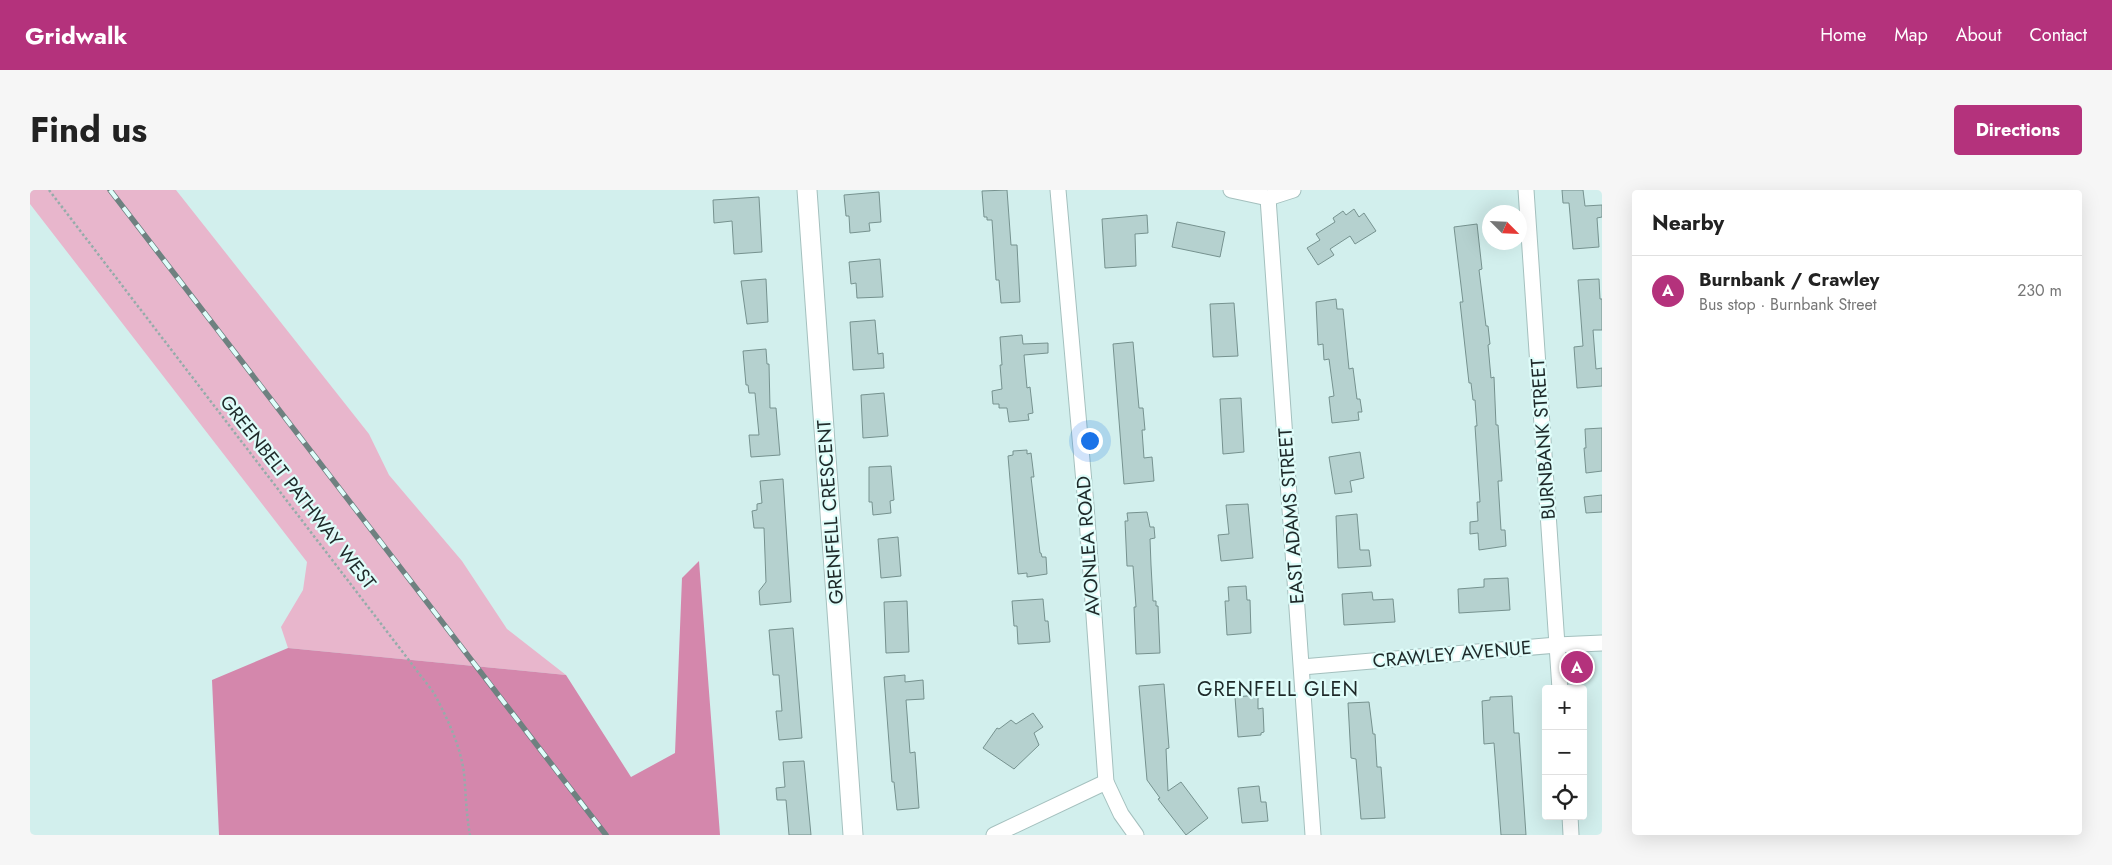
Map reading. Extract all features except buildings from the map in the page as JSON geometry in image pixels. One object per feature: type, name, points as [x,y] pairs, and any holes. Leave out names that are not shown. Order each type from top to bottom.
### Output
[{"type":"street","name":"GRENFELL CRESCENT","points":[[807,190],[853,835]]},
{"type":"street","name":"AVONLEA ROAD","points":[[1058,190],[1086,505],[1106,782],[1121,814],[1136,835]]},
{"type":"street","points":[[1231,190],[1268,198],[1293,190]]},
{"type":"street","name":"BURNBANK STREET","points":[[1526,190],[1560,685]]},
{"type":"street","name":"EAST ADAMS STREET","points":[[1268,198],[1313,835]]},
{"type":"street","name":"CRAWLEY AVENUE","points":[[1302,667],[1557,645],[1602,643]]},
{"type":"street","points":[[994,835],[1106,782]]},
{"type":"street","points":[[1570,820],[1571,835]]},
{"type":"path","name":"GREENBELT PATHWAY WEST","points":[[49,190],[434,693],[452,729],[464,771],[466,817],[470,835]]},
{"type":"shaded area","points":[[30,190],[176,190],[369,434],[389,475],[462,561],[507,629],[566,675],[288,648],[281,627],[303,590],[307,562],[30,204]]},
{"type":"shaded area","points":[[699,561],[720,835],[219,835],[212,680],[288,648],[566,675],[631,777],[675,753],[682,578]]},
{"type":"railway","points":[[110,190],[606,835]]},
{"type":"place","name":"Burnbank / Crawley","points":[[1577,667]]},
{"type":"district","name":"GRENFELL GLEN","points":[[1278,689]]}]
